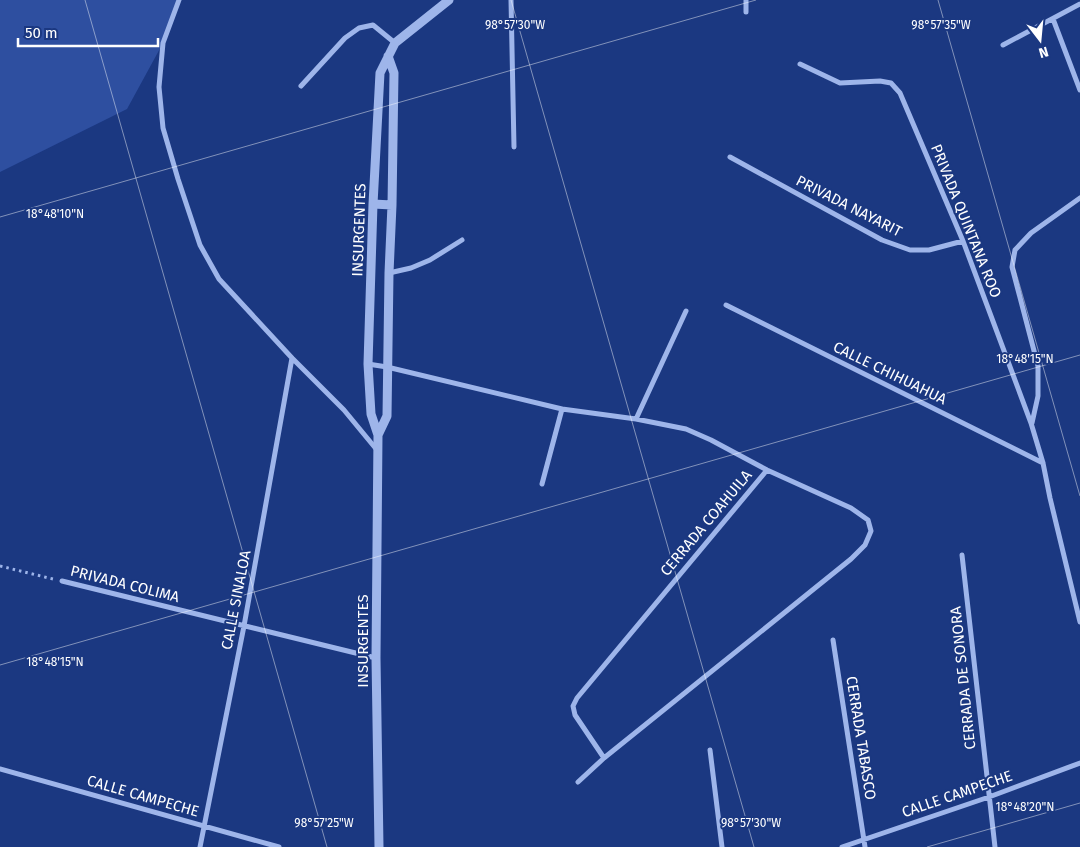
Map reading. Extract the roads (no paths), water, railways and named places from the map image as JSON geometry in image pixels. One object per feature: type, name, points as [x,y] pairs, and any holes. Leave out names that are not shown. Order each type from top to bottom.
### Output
[{"type":"street","points":[[179,0],[163,43],[160,87],[163,128],[200,245],[219,279],[292,358],[344,410],[377,450]]},
{"type":"street","name":"INSURGENTES","points":[[378,435],[371,414],[368,364],[373,204],[380,72],[395,43],[449,0]]},
{"type":"street","points":[[511,0],[514,147]]},
{"type":"street","points":[[746,0],[746,12]]},
{"type":"street","points":[[1003,46],[1080,4]]},
{"type":"street","points":[[1053,19],[1080,90]]},
{"type":"street","points":[[301,86],[345,38],[359,28],[373,26],[395,43]]},
{"type":"street","name":"INSURGENTES","points":[[380,847],[376,658],[377,450],[378,435],[386,416],[388,367],[394,73],[388,56]]},
{"type":"street","name":"PRIVADA QUINTANA ROO","points":[[800,64],[840,83],[891,82],[900,93],[963,241],[1032,423],[1080,622]]},
{"type":"street","name":"PRIVADA NAYARIT","points":[[730,157],[882,240],[910,250],[929,250],[963,241]]},
{"type":"street","points":[[1032,423],[1038,396],[1038,366],[1012,267],[1014,250],[1031,233],[1080,198]]},
{"type":"street","points":[[373,204],[392,205]]},
{"type":"street","points":[[389,273],[411,268],[430,260],[462,240]]},
{"type":"street","name":"CALLE CHIHUAHUA","points":[[726,306],[1043,463]]},
{"type":"street","points":[[636,419],[686,311]]},
{"type":"street","name":"CALLE SINALOA","points":[[200,847],[244,626],[292,358]]},
{"type":"street","points":[[368,364],[388,367],[562,409],[686,428],[766,470]]},
{"type":"street","points":[[542,484],[562,409]]},
{"type":"street","name":"CERRADA COAHUILA","points":[[578,782],[604,758],[851,559],[865,545],[871,531],[868,520],[851,508],[766,470],[577,698],[574,706],[576,715],[604,758]]},
{"type":"street","name":"CERRADA DE SONORA","points":[[962,556],[995,847]]},
{"type":"street","name":"PRIVADA COLIMA","points":[[62,581],[376,658]]},
{"type":"street","name":"CERRADA TABASCO","points":[[833,640],[865,847]]},
{"type":"street","points":[[710,750],[722,847]]},
{"type":"street","name":"CALLE CAMPECHE","points":[[842,847],[989,797],[1080,763]]},
{"type":"street","name":"CALLE CAMPECHE","points":[[0,769],[280,847]]}]
